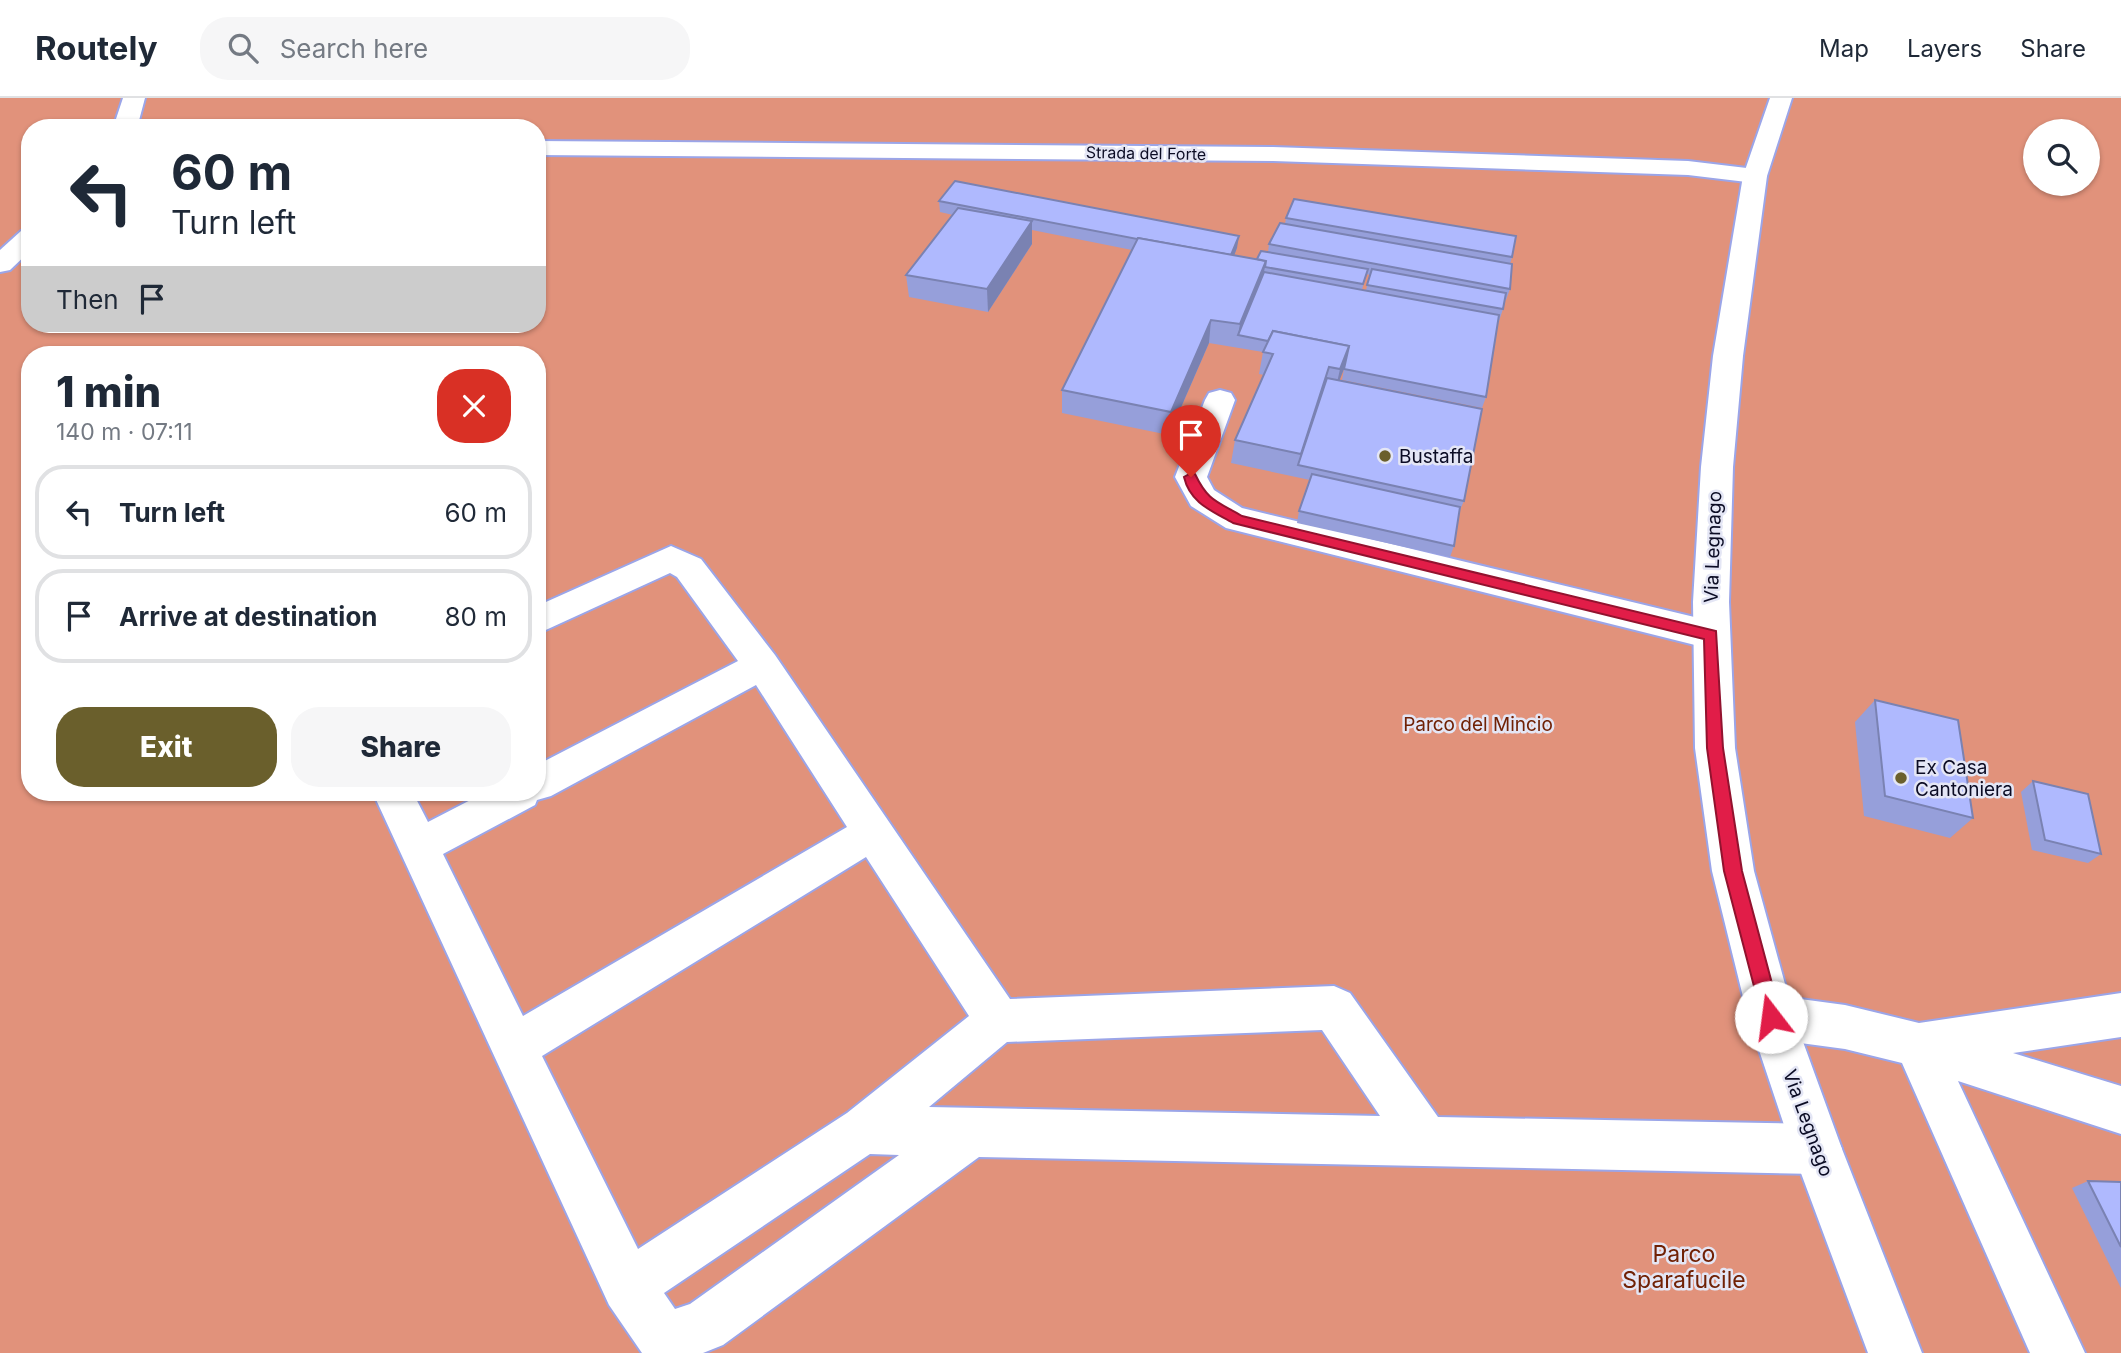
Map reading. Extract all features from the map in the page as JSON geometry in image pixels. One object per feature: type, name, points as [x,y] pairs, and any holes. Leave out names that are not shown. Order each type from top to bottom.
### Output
[{"type":"street","points":[[128,119],[134,98]]},
{"type":"street","name":"Via Legnago","points":[[1781,98],[1755,176],[1728,356],[1717,467],[1711,635],[1715,748],[1733,871],[1771,1017],[1817,1149],[1895,1353]]},
{"type":"street","name":"Strada del Forte","points":[[546,148],[1273,154],[1688,168],[1755,176]]},
{"type":"street","points":[[0,264],[21,245]]},
{"type":"street","points":[[1220,400],[1191,477],[1194,490],[1225,514],[1238,520],[1711,635]]},
{"type":"street","points":[[546,617],[671,558],[688,568],[762,665],[998,1021]]},
{"type":"street","points":[[546,779],[762,665]]},
{"type":"street","points":[[397,801],[628,1286],[664,1339],[704,1326],[971,1133]]},
{"type":"street","points":[[419,847],[506,801]]},
{"type":"street","points":[[514,1046],[873,832]]},
{"type":"street","points":[[628,1286],[864,1130],[998,1021],[1334,1008],[1426,1142]]},
{"type":"street","points":[[1917,1045],[2121,1016]]},
{"type":"street","points":[[1771,1017],[1845,1027],[1917,1045],[2121,1110]]},
{"type":"street","points":[[1917,1045],[2058,1353]]},
{"type":"street","points":[[864,1130],[1817,1149]]},
{"type":"green space","name":"Parco del Mincio","points":[[0,98],[2121,98],[2121,1353],[0,1353]]},
{"type":"building","points":[[955,181],[1239,236],[1231,255],[939,201]]},
{"type":"building","points":[[1294,199],[1516,236],[1512,257],[1286,218]]},
{"type":"building","points":[[958,208],[1032,221],[987,289],[906,275]]},
{"type":"building","points":[[1280,223],[1512,264],[1510,289],[1269,244]]},
{"type":"building","points":[[1138,238],[1266,261],[1240,324],[1211,320],[1171,412],[1062,390]]},
{"type":"building","points":[[1261,251],[1368,269],[1363,284],[1265,267],[1266,261],[1257,259]]},
{"type":"building","points":[[1372,269],[1506,293],[1503,309],[1367,285]]},
{"type":"building","points":[[1264,272],[1499,315],[1486,397],[1344,369],[1349,346],[1273,331],[1268,341],[1238,335]]},
{"type":"building","points":[[1273,331],[1349,346],[1340,369],[1329,367],[1301,454],[1235,440],[1273,354],[1263,352]]},
{"type":"building","points":[[1327,378],[1482,409],[1464,501],[1298,465]]},
{"type":"building","points":[[1312,474],[1460,507],[1454,546],[1299,511]]},
{"type":"building","points":[[1875,700],[1958,720],[1973,818],[1885,796]]},
{"type":"building","points":[[2033,781],[2088,794],[2101,854],[2045,840]]},
{"type":"building","points":[[2088,1181],[2121,1182],[2121,1247]]},
{"type":"place","name":"Bustaffa","points":[[1385,456]]},
{"type":"place","name":"Ex Casa Cantoniera","points":[[1901,778]]},
{"type":"route","points":[[1191,477],[1194,490],[1215,508],[1238,520],[1711,635],[1715,748],[1733,871],[1771,1017]]},
{"type":"park label","name":"Parco Sparafucile","points":[[1684,1267]]}]
